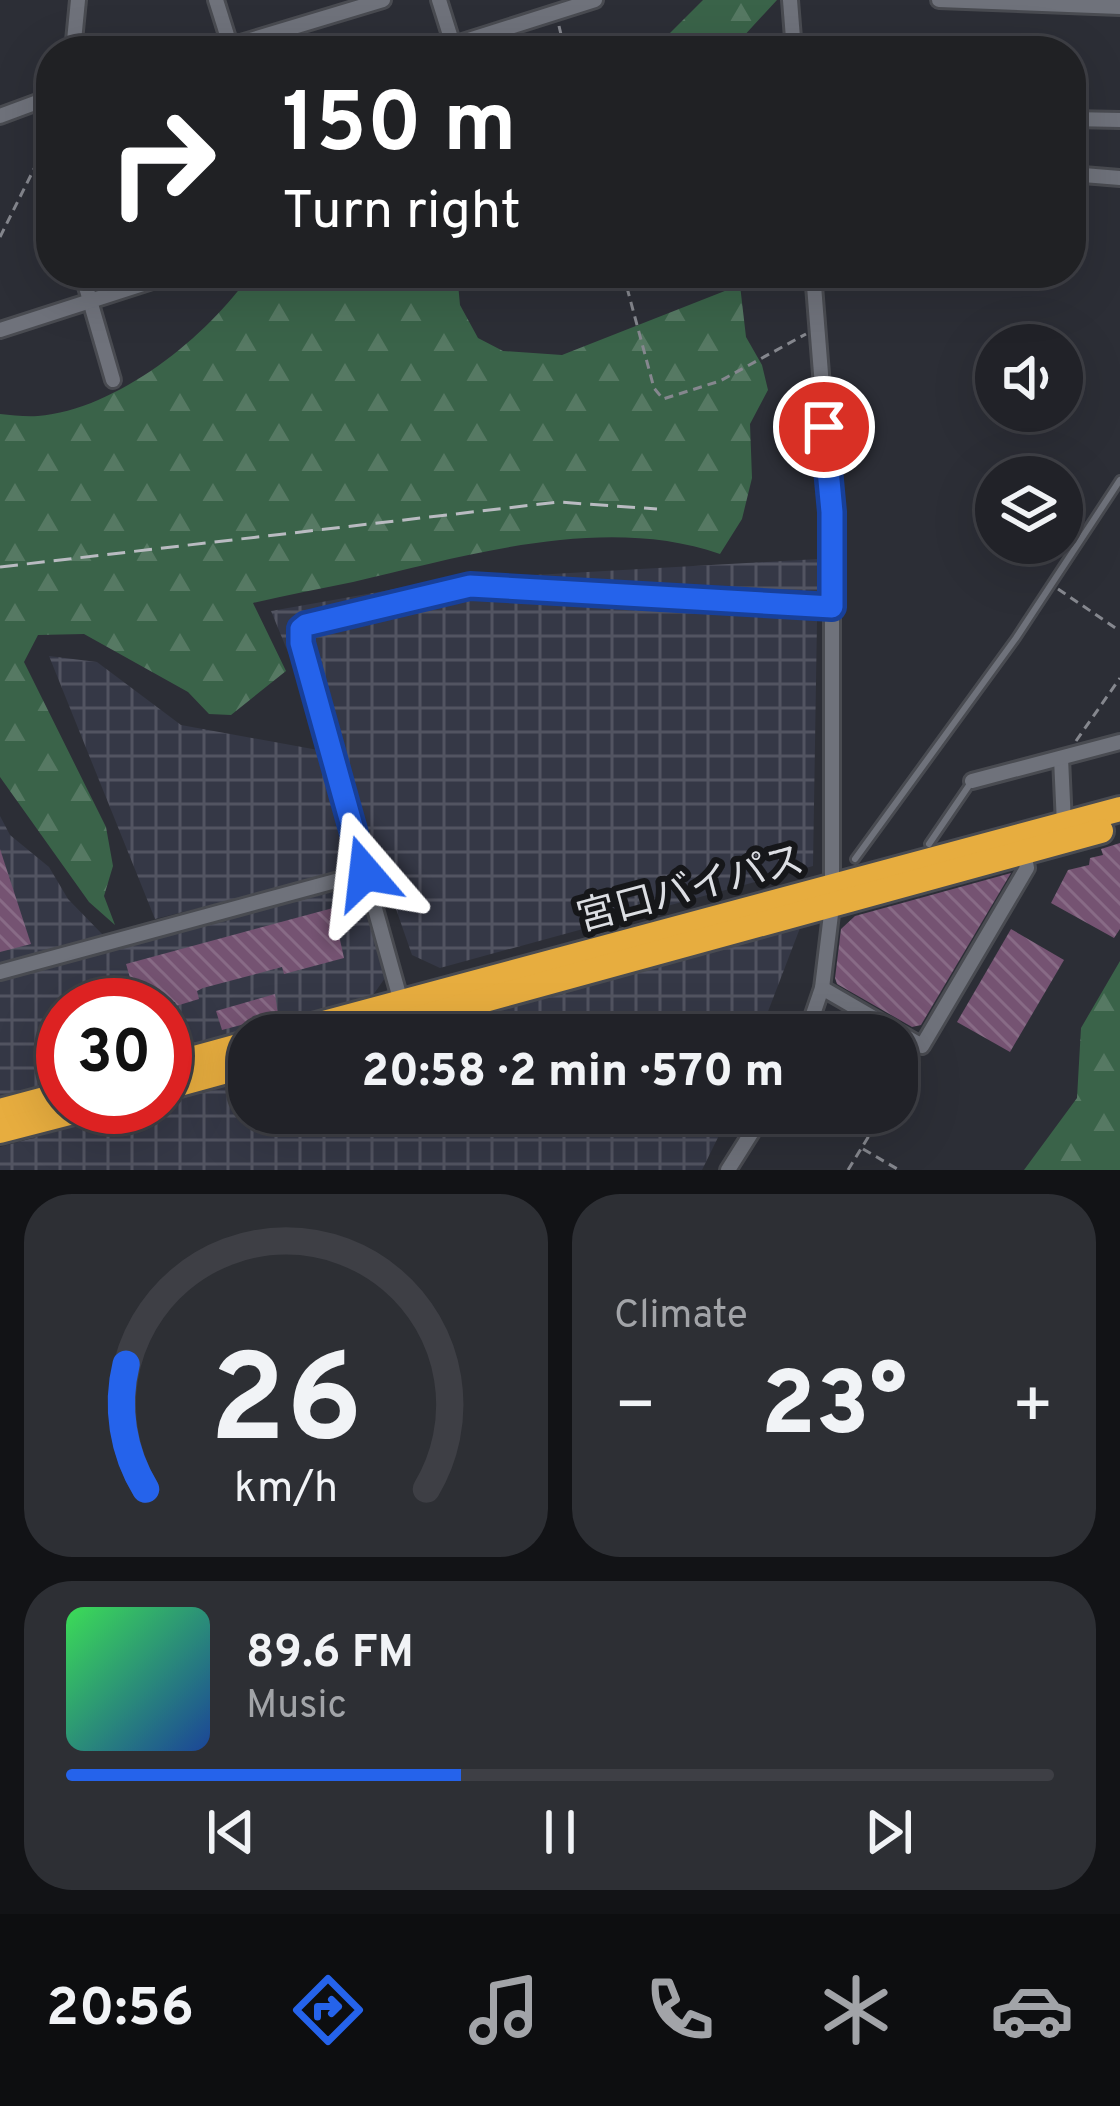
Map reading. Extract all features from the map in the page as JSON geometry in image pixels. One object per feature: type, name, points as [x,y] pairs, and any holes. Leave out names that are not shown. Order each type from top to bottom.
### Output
[{"type":"highway","name":"宮口バイパス","points":[[429,1014],[1120,809]]},
{"type":"highway","name":"宮口バイパス","points":[[357,1014],[1120,826]]},
{"type":"highway","points":[[192,1059],[228,1049]]},
{"type":"highway","points":[[192,1081],[228,1072]]},
{"type":"highway","points":[[0,1111],[36,1101]]},
{"type":"highway","points":[[0,1131],[36,1122]]},
{"type":"street","points":[[74,36],[78,0]]},
{"type":"street","points":[[216,0],[223,36]]},
{"type":"street","points":[[270,36],[383,0]]},
{"type":"street","points":[[440,0],[450,36]]},
{"type":"street","points":[[489,36],[595,0]]},
{"type":"street","points":[[790,0],[793,36]]},
{"type":"street","points":[[939,0],[1120,8]]},
{"type":"street","points":[[0,116],[36,103]]},
{"type":"street","points":[[1086,120],[1120,121]]},
{"type":"street","points":[[1086,175],[1120,178]]},
{"type":"street","points":[[86,288],[113,380]]},
{"type":"street","points":[[0,330],[130,288]]},
{"type":"street","points":[[813,1014],[822,988],[832,896],[832,512],[814,288]]},
{"type":"street","points":[[401,1002],[301,643],[301,629],[470,586],[832,607]]},
{"type":"street","points":[[973,781],[1120,742]]},
{"type":"street","points":[[1061,758],[1064,824]]},
{"type":"street","points":[[822,988],[922,1046],[1027,868],[1024,852]]},
{"type":"street","points":[[0,972],[365,873]]},
{"type":"street","points":[[728,1170],[751,1134]]},
{"type":"lane","points":[[855,859],[1052,584],[1120,480]]},
{"type":"lane","points":[[928,844],[973,781]]},
{"type":"path","points":[[555,13],[561,36]]},
{"type":"path","points":[[776,36],[791,20]]},
{"type":"path","points":[[0,237],[36,165]]},
{"type":"path","points":[[627,288],[653,388],[663,399],[720,381],[818,328]]},
{"type":"path","points":[[1052,584],[1120,631]]},
{"type":"path","points":[[1061,758],[1120,679]]},
{"type":"path","points":[[918,1053],[922,1046]]},
{"type":"path","points":[[848,1170],[870,1134]]},
{"type":"path","points":[[862,1148],[899,1170]]},
{"type":"shaded area","points":[[818,559],[813,866],[440,968],[412,955],[380,863],[155,919],[49,656],[97,662],[181,725],[329,752],[271,611],[446,580]]},
{"type":"shaded area","points":[[0,816],[10,835],[49,867],[68,899],[103,935],[0,963]]},
{"type":"shaded area","points":[[354,886],[361,890],[385,978],[371,998],[312,1014],[228,1014],[228,1037],[192,1047],[192,978],[36,978],[36,1088],[0,1098],[0,981]]},
{"type":"shaded area","points":[[800,928],[767,1014],[486,1014]]},
{"type":"shaded area","points":[[228,1085],[228,1134],[720,1134],[702,1170],[0,1170],[0,1147],[47,1134],[192,1134],[192,1095]]},
{"type":"green space","points":[[703,0],[777,0],[744,36],[663,36]]},
{"type":"green space","points":[[240,288],[458,288],[460,305],[478,338],[503,351],[562,355],[740,288],[746,337],[762,365],[768,390],[750,424],[752,478],[742,519],[720,554],[630,538],[536,543],[253,603],[286,671],[231,715],[209,714],[188,692],[84,634],[38,635],[24,662],[106,827],[113,866],[104,896],[115,925],[89,902],[0,777],[0,414],[68,411],[129,385],[186,344]]},
{"type":"green space","points":[[1120,961],[1120,1170],[1024,1170],[1077,1098],[1081,1028]]},
{"type":"building","points":[[1120,843],[1120,929],[1114,938],[1051,903],[1068,870],[1089,865],[1090,858],[1103,855],[1101,849]]},
{"type":"building","points":[[0,849],[31,944],[0,952]]},
{"type":"building","points":[[1011,873],[921,1025],[918,1014],[889,1014],[837,984],[841,929],[855,916]]},
{"type":"building","points":[[333,908],[344,958],[284,974],[282,967],[203,988],[197,991],[199,999],[192,1001],[192,978],[130,978],[126,964]]},
{"type":"building","points":[[1011,929],[1064,960],[1010,1052],[957,1022]]},
{"type":"building","points":[[275,994],[278,1014],[228,1014],[228,1028],[222,1030],[216,1011]]},
{"type":"railway","points":[[0,567],[558,502],[657,509]]},
{"type":"route","points":[[365,873],[301,629],[470,586],[832,607],[832,512],[824,427]]}]
